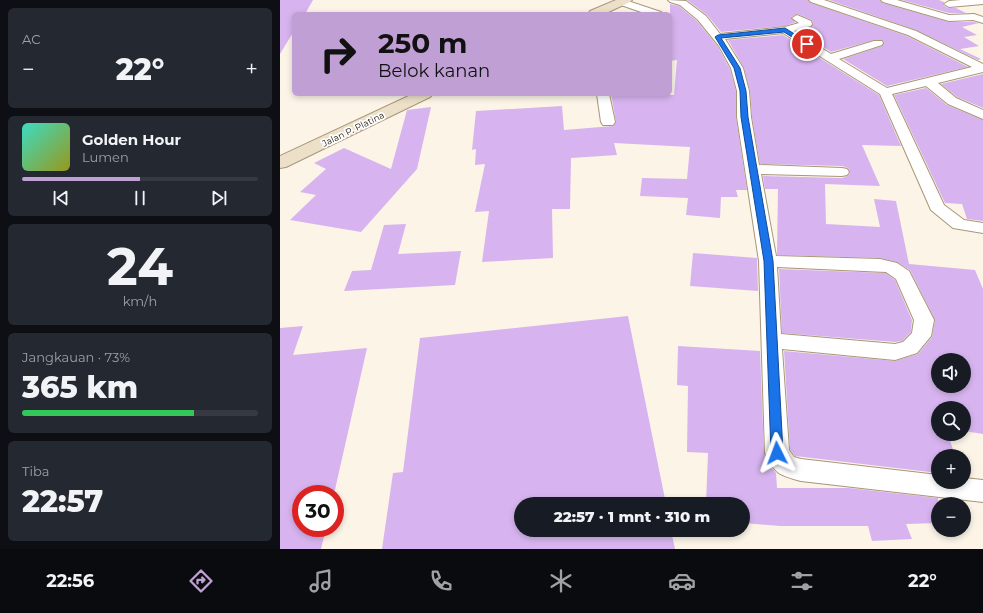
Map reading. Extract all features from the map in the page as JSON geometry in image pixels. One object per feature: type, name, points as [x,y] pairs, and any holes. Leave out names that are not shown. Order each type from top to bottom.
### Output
[{"type":"street","points":[[673,0],[683,4],[702,18],[718,37],[737,68],[743,91],[744,117],[768,261],[777,453],[786,466],[801,470],[981,496]]},
{"type":"street","points":[[814,0],[912,33],[983,68]]},
{"type":"street","points":[[886,0],[949,18],[974,17],[982,19]]},
{"type":"street","points":[[949,4],[983,0]]},
{"type":"street","points":[[598,12],[623,1],[652,12]]},
{"type":"street","points":[[718,37],[785,30],[807,24],[797,18]]},
{"type":"street","points":[[785,30],[885,92],[937,207],[960,224],[983,228]]},
{"type":"street","points":[[830,58],[878,43]]},
{"type":"street","points":[[885,92],[928,80],[983,68]]},
{"type":"street","points":[[928,80],[952,101],[983,115]]},
{"type":"street","name":"Jalan P. Platina","points":[[280,163],[421,96]]},
{"type":"street","points":[[603,96],[608,122]]},
{"type":"street","points":[[753,169],[842,172]]},
{"type":"street","points":[[768,261],[880,264],[891,267],[903,275],[924,320],[921,336],[910,348],[895,352],[772,340]]},
{"type":"building","points":[[280,0],[313,0],[306,12],[292,12],[292,34],[280,54]]},
{"type":"building","points":[[687,0],[808,0],[811,3],[907,36],[968,67],[887,86],[843,59],[882,46],[884,42],[882,40],[874,40],[831,52],[798,31],[811,27],[813,24],[812,20],[798,14],[791,17],[796,22],[785,26],[721,32],[707,15]]},
{"type":"building","points":[[829,0],[880,0],[883,3],[949,22],[979,23],[962,27],[977,35],[964,37],[979,46],[960,49],[981,59],[978,60],[916,30]]},
{"type":"building","points":[[902,0],[939,0],[944,2],[943,5],[948,8],[956,8],[966,13],[949,13]]},
{"type":"building","points":[[670,4],[679,6],[697,21],[718,47],[730,69],[736,91],[736,117],[747,190],[736,190],[738,197],[721,197],[720,218],[686,215],[688,198],[640,196],[642,178],[687,179],[690,147],[614,143],[617,155],[571,158],[570,209],[552,209],[553,258],[482,262],[489,211],[475,212],[485,164],[475,165],[476,149],[472,150],[476,111],[562,106],[564,130],[613,126],[616,122],[611,96],[674,95],[677,60],[672,61],[672,12],[670,12]]},
{"type":"building","points":[[783,35],[879,95],[901,146],[862,145],[880,186],[825,184],[826,224],[880,227],[874,199],[896,201],[909,264],[975,270],[983,289],[983,434],[971,432],[971,401],[931,401],[931,441],[950,441],[953,449],[931,449],[931,472],[795,456],[790,449],[784,351],[895,361],[918,354],[932,337],[935,320],[910,270],[897,262],[880,258],[777,255],[778,189],[765,189],[763,176],[842,178],[850,173],[848,168],[842,166],[760,164],[752,117],[750,91],[744,68],[728,40]]},
{"type":"building","points":[[983,74],[983,108],[957,97],[941,84]]},
{"type":"building","points":[[926,88],[947,105],[983,120],[983,221],[967,219],[962,204],[945,203],[894,95]]},
{"type":"building","points":[[431,107],[417,169],[361,232],[290,220],[316,195],[300,192],[326,169],[314,163],[344,148],[391,169],[407,110]]},
{"type":"building","points":[[406,224],[398,254],[461,251],[455,285],[344,291],[352,271],[371,270],[384,225]]},
{"type":"building","points":[[693,253],[757,258],[758,291],[690,286]]},
{"type":"building","points":[[779,269],[886,273],[895,280],[912,320],[911,332],[902,341],[895,342],[782,333]]},
{"type":"building","points":[[628,316],[665,497],[514,497],[514,537],[672,537],[675,549],[382,549],[393,473],[403,472],[420,338]]},
{"type":"building","points":[[303,326],[293,355],[367,348],[336,485],[292,485],[292,537],[324,537],[321,549],[280,549],[280,328]]},
{"type":"building","points":[[678,346],[760,351],[764,453],[770,466],[776,473],[777,488],[849,488],[931,497],[931,523],[906,524],[912,539],[872,541],[868,526],[780,526],[750,524],[750,497],[706,497],[708,453],[687,452],[688,386],[677,385]]},
{"type":"route","points":[[777,453],[768,261],[744,117],[743,91],[737,68],[718,37],[785,30],[807,44]]}]
